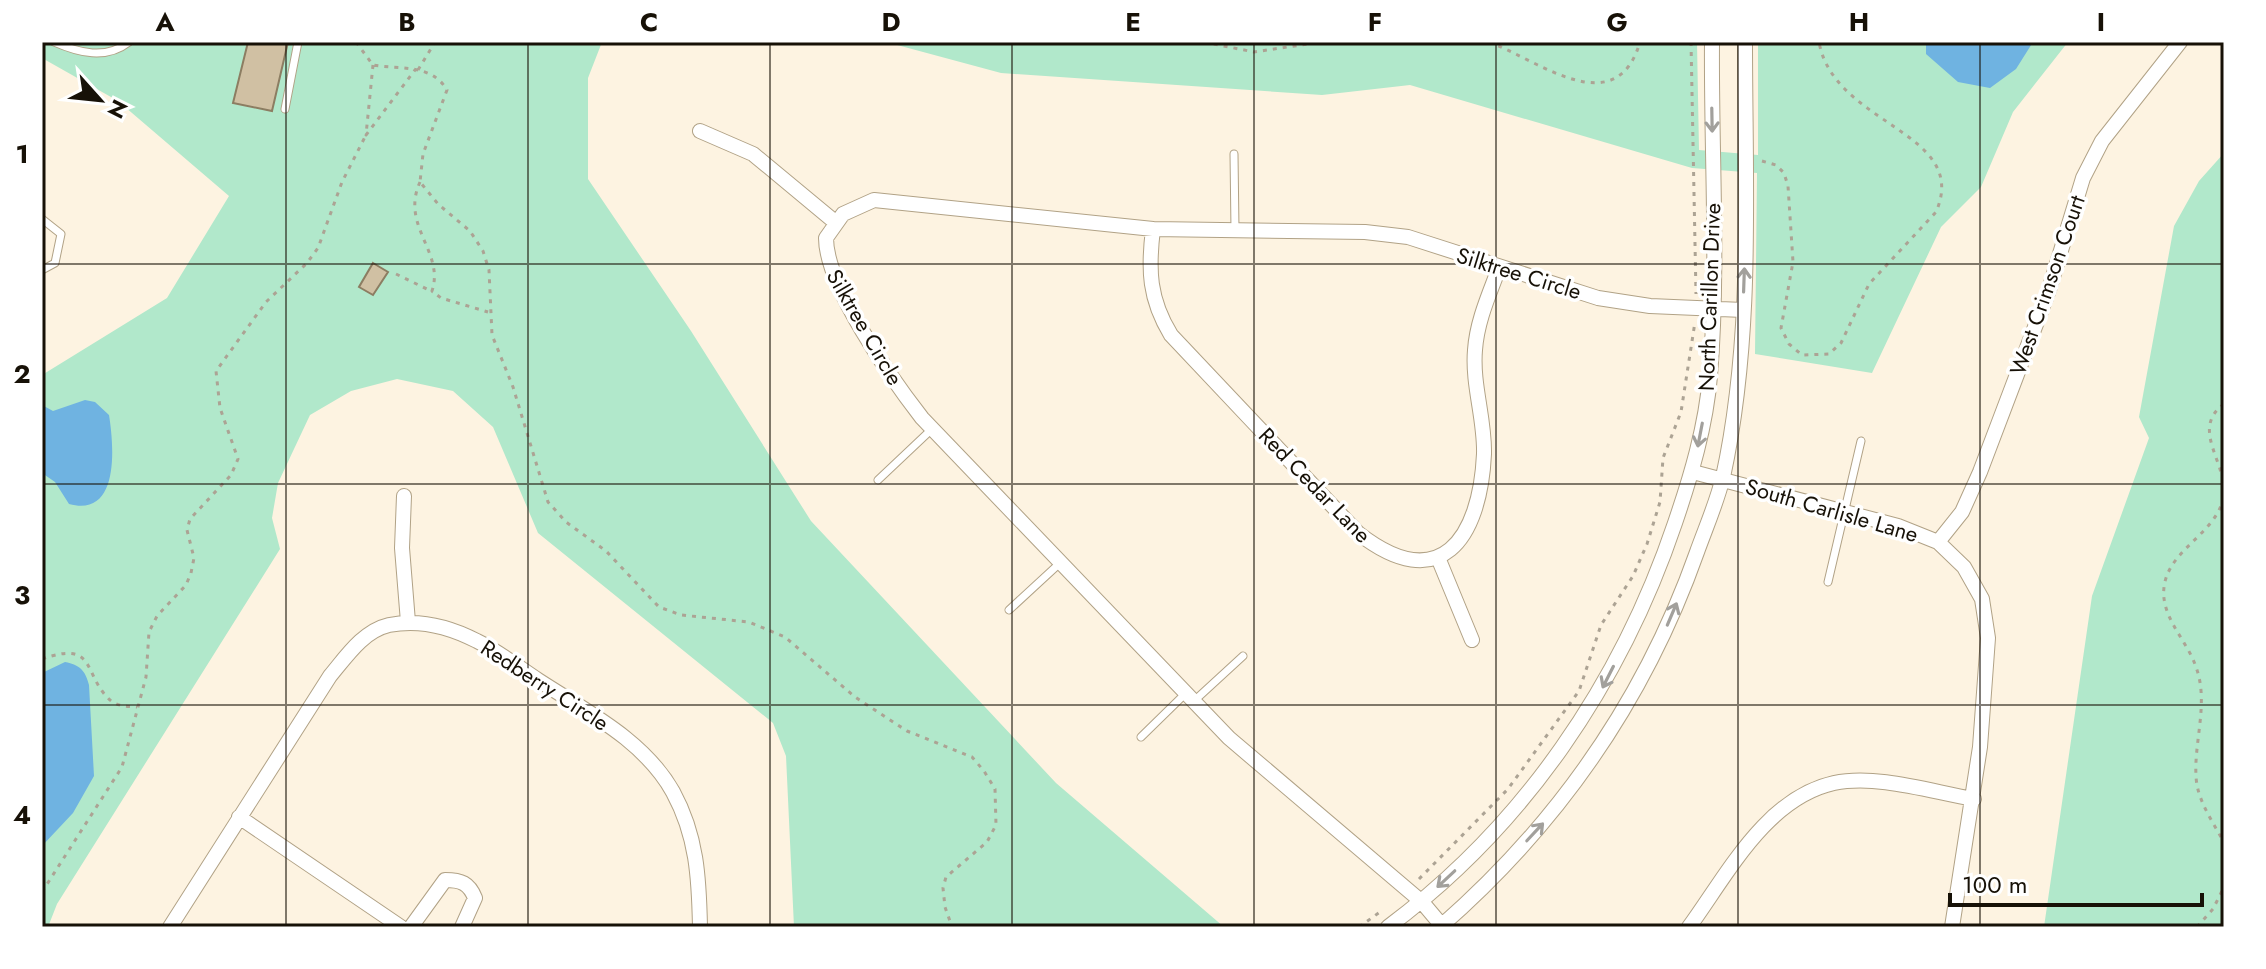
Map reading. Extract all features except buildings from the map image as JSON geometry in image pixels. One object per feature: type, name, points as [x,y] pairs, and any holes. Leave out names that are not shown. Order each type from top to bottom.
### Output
[{"type":"street","name":"North Carillon Drive","points":[[1388,927],[1422,902],[1492,835],[1598,697],[1635,627],[1693,472],[1710,379],[1713,309],[1712,42]]},
{"type":"street","name":"North Carillon Drive","points":[[1441,927],[1487,884],[1553,812],[1605,742],[1651,665],[1691,569],[1722,479],[1735,401],[1743,310],[1745,42]]},
{"type":"street","name":"West Crimson Court","points":[[1938,542],[1962,512],[1980,472],[2049,290],[2083,178],[2102,141],[2180,42]]},
{"type":"street","points":[[700,131],[753,154],[835,222]]},
{"type":"street","name":"Silktree Circle","points":[[1441,927],[1422,902],[1229,738],[932,429],[897,385],[831,272],[826,238],[835,222],[857,205],[874,200],[1153,229],[1365,232],[1408,237],[1598,298],[1650,306],[1743,310]]},
{"type":"street","name":"Red Cedar Lane","points":[[1153,229],[1148,270],[1152,295],[1171,335],[1358,533],[1379,550],[1406,560],[1439,560]]},
{"type":"street","points":[[1472,640],[1439,560],[1466,534],[1473,515],[1484,456],[1475,350],[1481,315],[1499,268]]},
{"type":"street","name":"South Carlisle Lane","points":[[1693,472],[1898,526],[1938,542],[1964,567],[1982,599],[1988,638],[1974,799],[1952,927]]},
{"type":"street","points":[[404,496],[402,548],[408,622]]},
{"type":"street","name":"Redberry Circle","points":[[170,927],[330,676],[357,643],[384,626],[408,622],[428,623],[477,640],[647,755],[672,789],[688,823],[699,861],[700,927]]},
{"type":"street","points":[[1689,927],[1758,833],[1805,793],[1836,782],[1870,782],[1974,799]]},
{"type":"street","points":[[239,817],[401,927]]},
{"type":"street","points":[[411,927],[445,880],[461,880],[475,898],[462,927]]},
{"type":"lane","points":[[54,42],[84,54],[103,53],[129,42]]},
{"type":"lane","points":[[285,109],[298,42]]},
{"type":"lane","points":[[1234,154],[1235,230]]},
{"type":"lane","points":[[42,219],[61,234],[61,248],[55,263],[42,270]]},
{"type":"lane","points":[[878,480],[932,429]]},
{"type":"lane","points":[[1828,582],[1847,512],[1861,441]]},
{"type":"lane","points":[[1009,610],[1060,563]]},
{"type":"lane","points":[[1141,737],[1243,656]]},
{"type":"path","points":[[356,42],[373,65],[366,135]]},
{"type":"path","points":[[42,892],[122,767],[146,677],[149,632],[157,616],[186,585],[191,573],[194,558],[187,530],[190,519],[224,483],[238,459],[220,408],[216,371],[266,302],[307,263],[318,248],[342,182],[366,135],[435,42]]},
{"type":"path","points":[[1204,42],[1254,52],[1321,42]]},
{"type":"path","points":[[1489,42],[1557,75],[1581,83],[1606,83],[1626,73],[1640,42]]},
{"type":"path","points":[[1691,42],[1696,286]]},
{"type":"path","points":[[1755,161],[1776,165],[1784,173],[1788,186],[1793,262],[1781,328],[1789,344],[1802,355],[1829,354],[1841,343],[1869,284],[1936,212],[1942,199],[1942,182],[1936,164],[1924,146],[1867,111],[1841,88],[1827,70],[1819,42]]},
{"type":"path","points":[[373,65],[417,70],[440,78],[447,90],[423,154],[420,182],[413,197],[415,219],[437,276],[433,292]]},
{"type":"path","points":[[420,182],[438,204],[470,231],[483,251],[489,270],[492,335],[513,387],[548,502],[566,522],[606,551],[659,607],[681,615],[749,622],[785,637],[855,697],[907,731],[972,757],[984,771],[995,789],[996,825],[987,842],[946,877],[943,888],[945,907],[952,927]]},
{"type":"path","points":[[396,274],[461,306],[489,312]]},
{"type":"path","points":[[1420,878],[1508,789],[1579,691],[1601,625],[1633,576],[1647,544],[1662,490],[1663,458],[1681,412],[1695,326]]},
{"type":"path","points":[[2224,404],[2212,413],[2208,426],[2223,478],[2223,499],[2214,517],[2166,577],[2164,594],[2165,611],[2201,680],[2196,777],[2199,796],[2224,843]]},
{"type":"path","points":[[1662,490],[1670,491]]},
{"type":"path","points":[[42,659],[61,652],[79,657],[93,670],[106,697],[117,705],[137,707]]},
{"type":"path","points":[[2197,927],[2213,909],[2224,887]]},
{"type":"path","points":[[1359,927],[1387,907]]},
{"type":"green space","points":[[42,42],[602,42],[588,78],[588,179],[691,331],[811,521],[1056,783],[1224,927],[794,927],[786,756],[773,723],[538,533],[493,427],[453,391],[397,379],[351,391],[310,415],[278,483],[272,518],[280,549],[57,904],[48,927],[42,927],[42,375],[167,298],[229,196],[118,101],[42,58]]},
{"type":"green space","points":[[886,42],[1697,42],[1699,150],[1758,155],[1758,42],[2068,42],[2013,112],[1981,187],[1941,227],[1872,373],[1755,354],[1757,173],[1692,168],[1410,85],[1322,95],[1001,73]]},
{"type":"green space","points":[[2224,153],[2224,927],[2044,927],[2092,596],[2149,438],[2139,417],[2174,226],[2199,181]]},
{"type":"water","points":[[1926,42],[2033,42],[2016,69],[1990,88],[1958,82],[1926,54]]},
{"type":"water","points":[[85,400],[95,402],[109,415],[112,444],[110,476],[97,500],[86,505],[69,504],[55,482],[42,473],[42,405],[53,411]]},
{"type":"water","points":[[65,662],[81,669],[89,685],[94,776],[73,813],[42,846],[42,673]]}]
